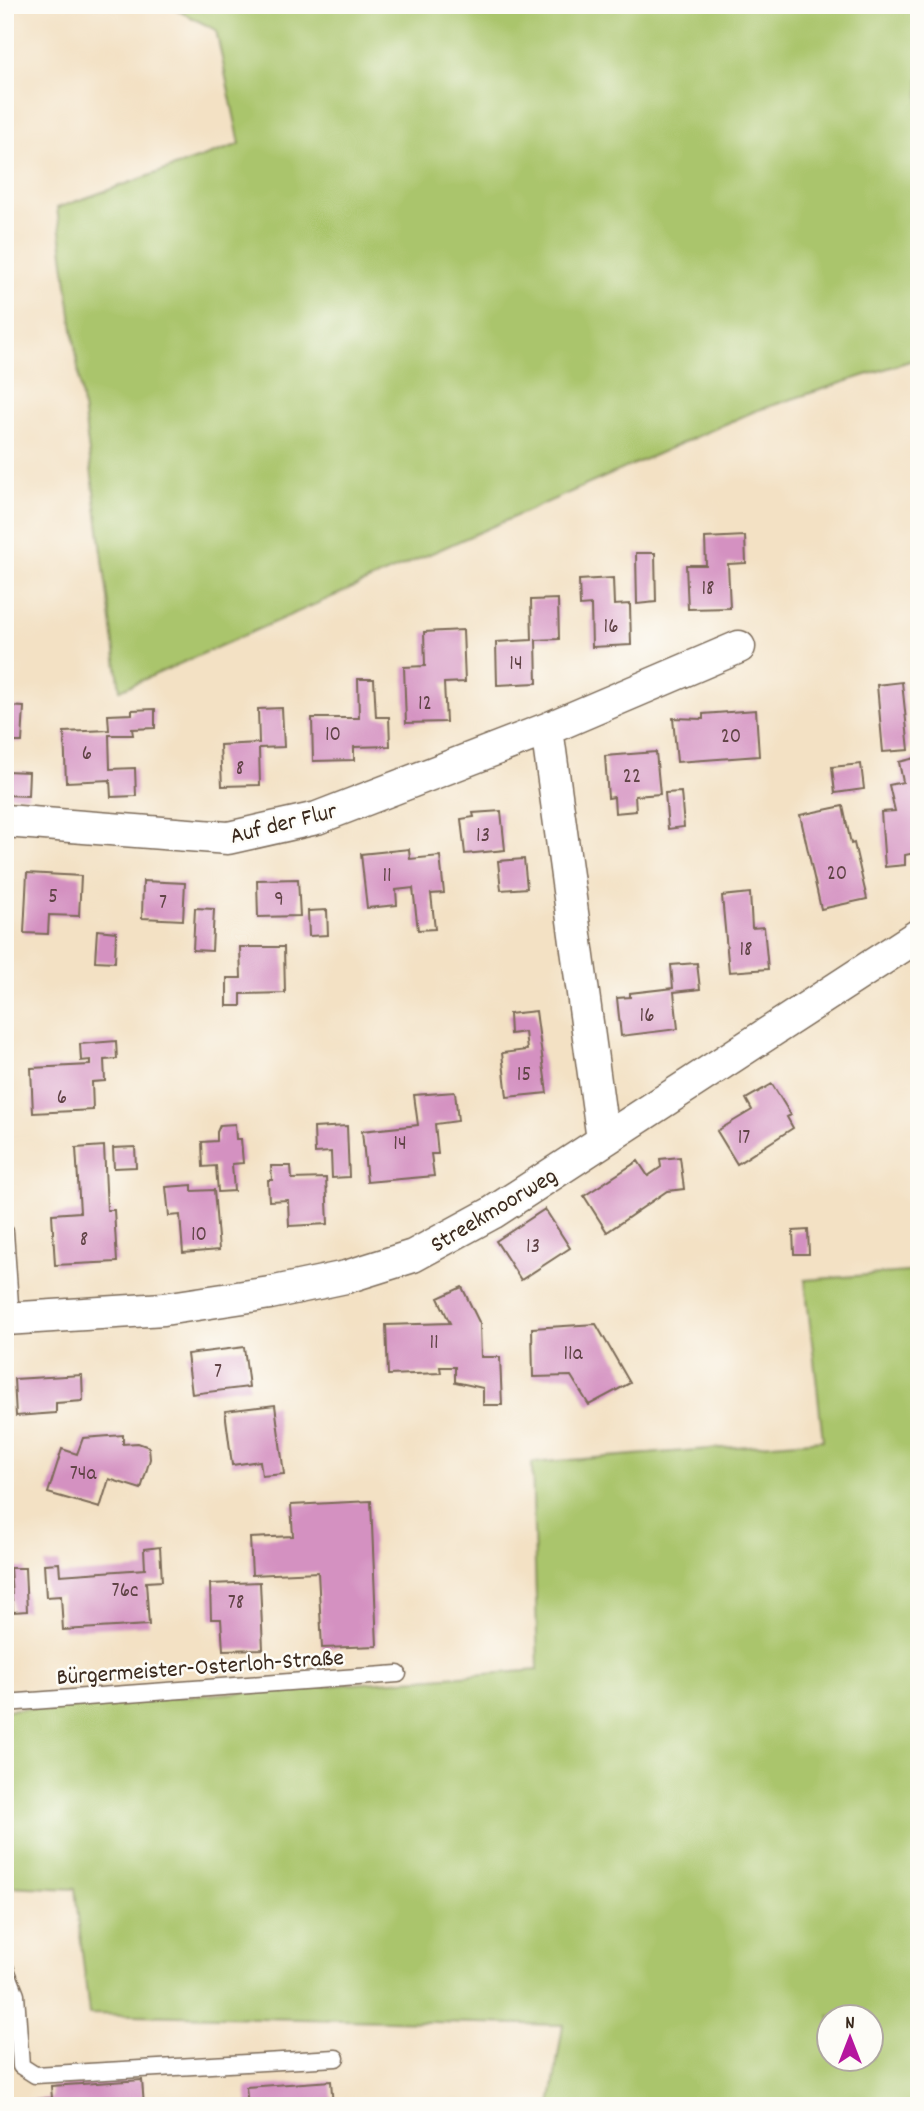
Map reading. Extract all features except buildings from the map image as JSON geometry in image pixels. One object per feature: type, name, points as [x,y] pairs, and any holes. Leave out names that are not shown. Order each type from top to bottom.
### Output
[{"type":"street","name":"Auf der Flur","points":[[5,821],[228,838],[317,818],[547,729],[738,647]]},
{"type":"street","points":[[547,729],[603,1140]]},
{"type":"street","name":"Streekmoorweg","points":[[8,1319],[164,1309],[270,1293],[357,1274],[413,1256],[492,1213],[919,935]]},
{"type":"lane","points":[[5,1231],[8,1319]]},
{"type":"lane","name":"Bürgermeister-Osterloh-Straße","points":[[5,1703],[398,1674]]},
{"type":"lane","points":[[5,1967],[16,1995],[20,2066],[35,2075],[336,2058]]},
{"type":"green space","points":[[167,5],[919,5],[919,358],[755,411],[120,690],[57,208],[240,144],[216,30]]},
{"type":"green space","points":[[919,1271],[919,2106],[550,2106],[563,2025],[89,2014],[75,1889],[5,1886],[5,1710],[538,1670],[532,1463],[823,1440],[805,1280]]}]
